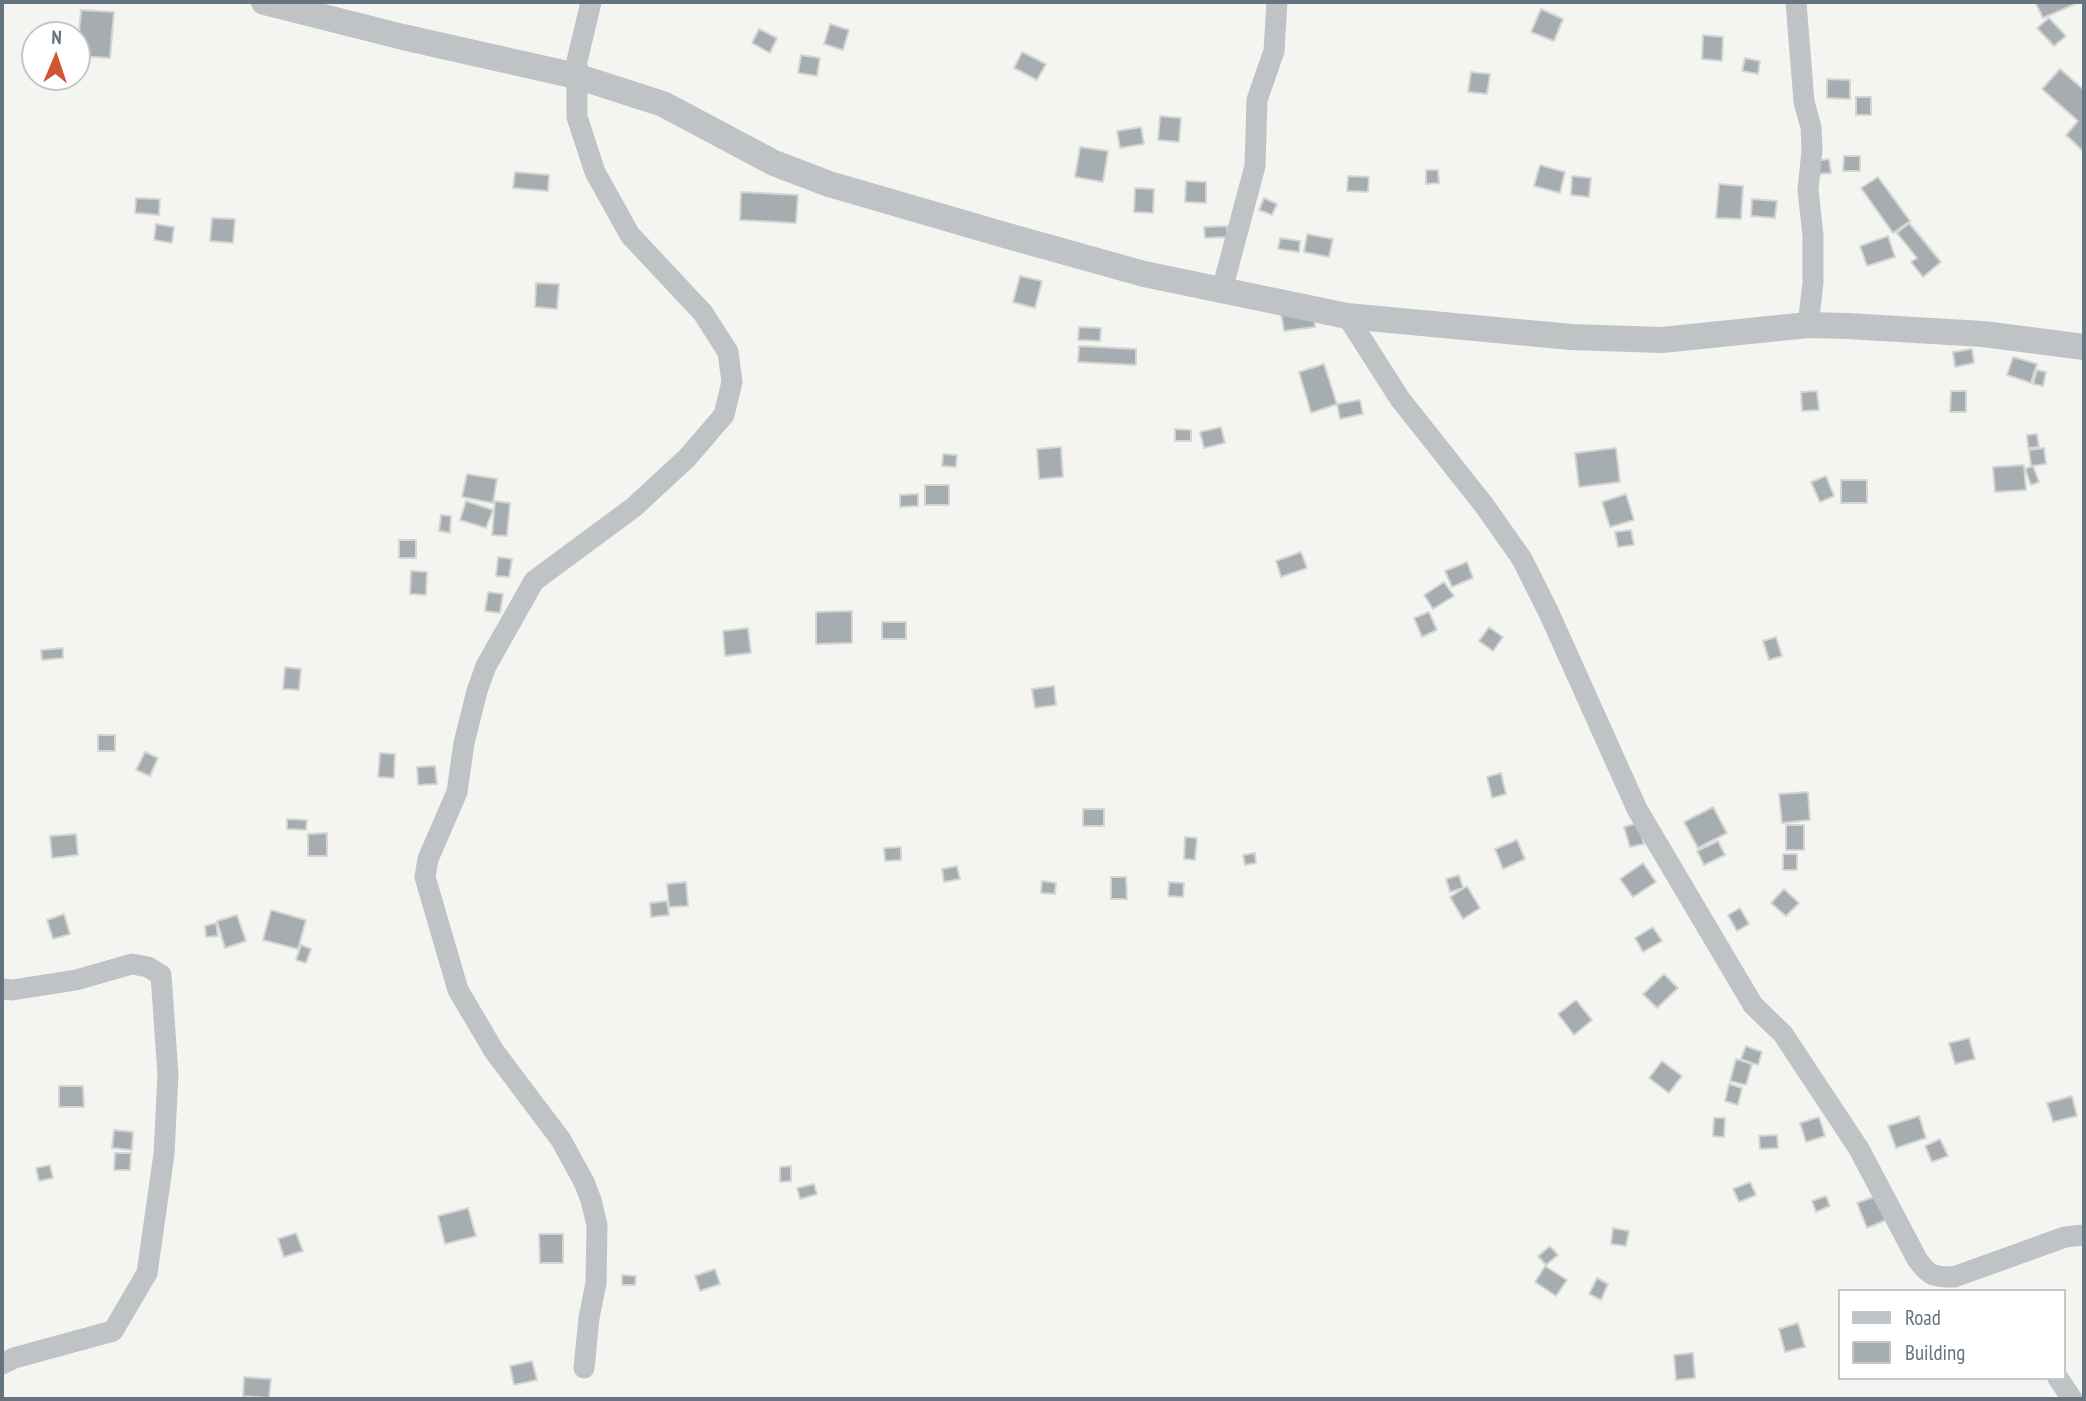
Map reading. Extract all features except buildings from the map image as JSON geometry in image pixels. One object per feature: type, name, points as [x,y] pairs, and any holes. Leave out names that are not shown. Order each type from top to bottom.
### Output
[{"type":"street","points":[[264,2],[402,37],[576,76],[663,104],[774,163],[829,184],[1144,274],[1347,316],[1571,337],[1662,340],[1808,325],[1983,334],[2084,347]]},
{"type":"street","points":[[584,1368],[596,1283],[597,1225],[591,1200],[561,1140],[494,1051],[458,990],[425,877],[428,859],[457,792],[464,743],[486,666],[534,581],[634,507],[687,458],[724,415],[732,382],[728,352],[722,342],[703,313],[630,235],[595,172],[577,117],[576,76],[591,2]]},
{"type":"street","points":[[1222,290],[1255,166],[1257,100],[1274,51],[1278,2]]},
{"type":"street","points":[[1796,2],[1802,80],[1811,127],[1812,150],[1808,190],[1813,236],[1813,283],[1808,325]]},
{"type":"street","points":[[1347,316],[1399,399],[1484,505],[1522,559],[1637,809],[1753,1005],[1783,1034],[1859,1149],[1925,1270],[1935,1277],[1954,1277],[2065,1237],[2084,1235]]},
{"type":"street","points":[[2,989],[12,990],[76,980],[132,964],[148,967],[160,975],[168,1075],[164,1154],[147,1273],[113,1331],[2,1364]]},
{"type":"street","points":[[2059,1380],[2072,1399]]}]
